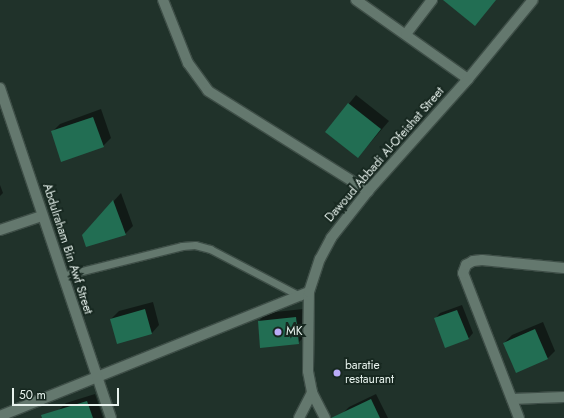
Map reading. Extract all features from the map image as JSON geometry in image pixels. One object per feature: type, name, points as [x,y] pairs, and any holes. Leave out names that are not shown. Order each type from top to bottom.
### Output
[{"type":"street","points":[[163,0],[188,63],[208,91],[368,191]]},
{"type":"street","points":[[356,0],[468,79]]},
{"type":"street","points":[[406,34],[432,0]]},
{"type":"street","name":"Dawoud Abbadi Al-Ofeishat Street","points":[[325,418],[312,392],[308,371],[305,294],[320,259],[331,238],[368,191],[468,79],[532,0]]},
{"type":"street","name":"Abdulraham Bin Awf Street","points":[[0,88],[111,418]]},
{"type":"street","points":[[0,230],[42,216]]},
{"type":"street","points":[[519,418],[463,273],[466,265],[473,261],[482,260],[564,268]]},
{"type":"street","points":[[0,416],[305,294]]},
{"type":"street","points":[[299,418],[312,392]]},
{"type":"street","points":[[512,400],[564,397]]},
{"type":"lane","points":[[62,276],[182,246],[195,245],[210,249],[305,294]]},
{"type":"building","points":[[443,0],[496,0],[475,26]]},
{"type":"building","points":[[348,103],[381,129],[358,158],[325,132]]},
{"type":"building","points":[[93,117],[104,147],[61,162],[51,131]]},
{"type":"building","points":[[113,200],[126,235],[86,247],[82,235]]},
{"type":"building","points":[[145,309],[152,334],[117,344],[110,319]]},
{"type":"building","points":[[457,310],[469,339],[445,348],[434,318]]},
{"type":"building","name":"MK","points":[[296,317],[299,344],[260,348],[258,321]]},
{"type":"building","points":[[535,329],[548,359],[516,373],[503,343]]},
{"type":"building","points":[[371,399],[380,418],[331,418]]},
{"type":"building","points":[[87,401],[93,418],[42,418],[41,415]]},
{"type":"place","name":"MK","points":[[278,332]]},
{"type":"place","name":"baratie restaurant","points":[[337,373]]}]
